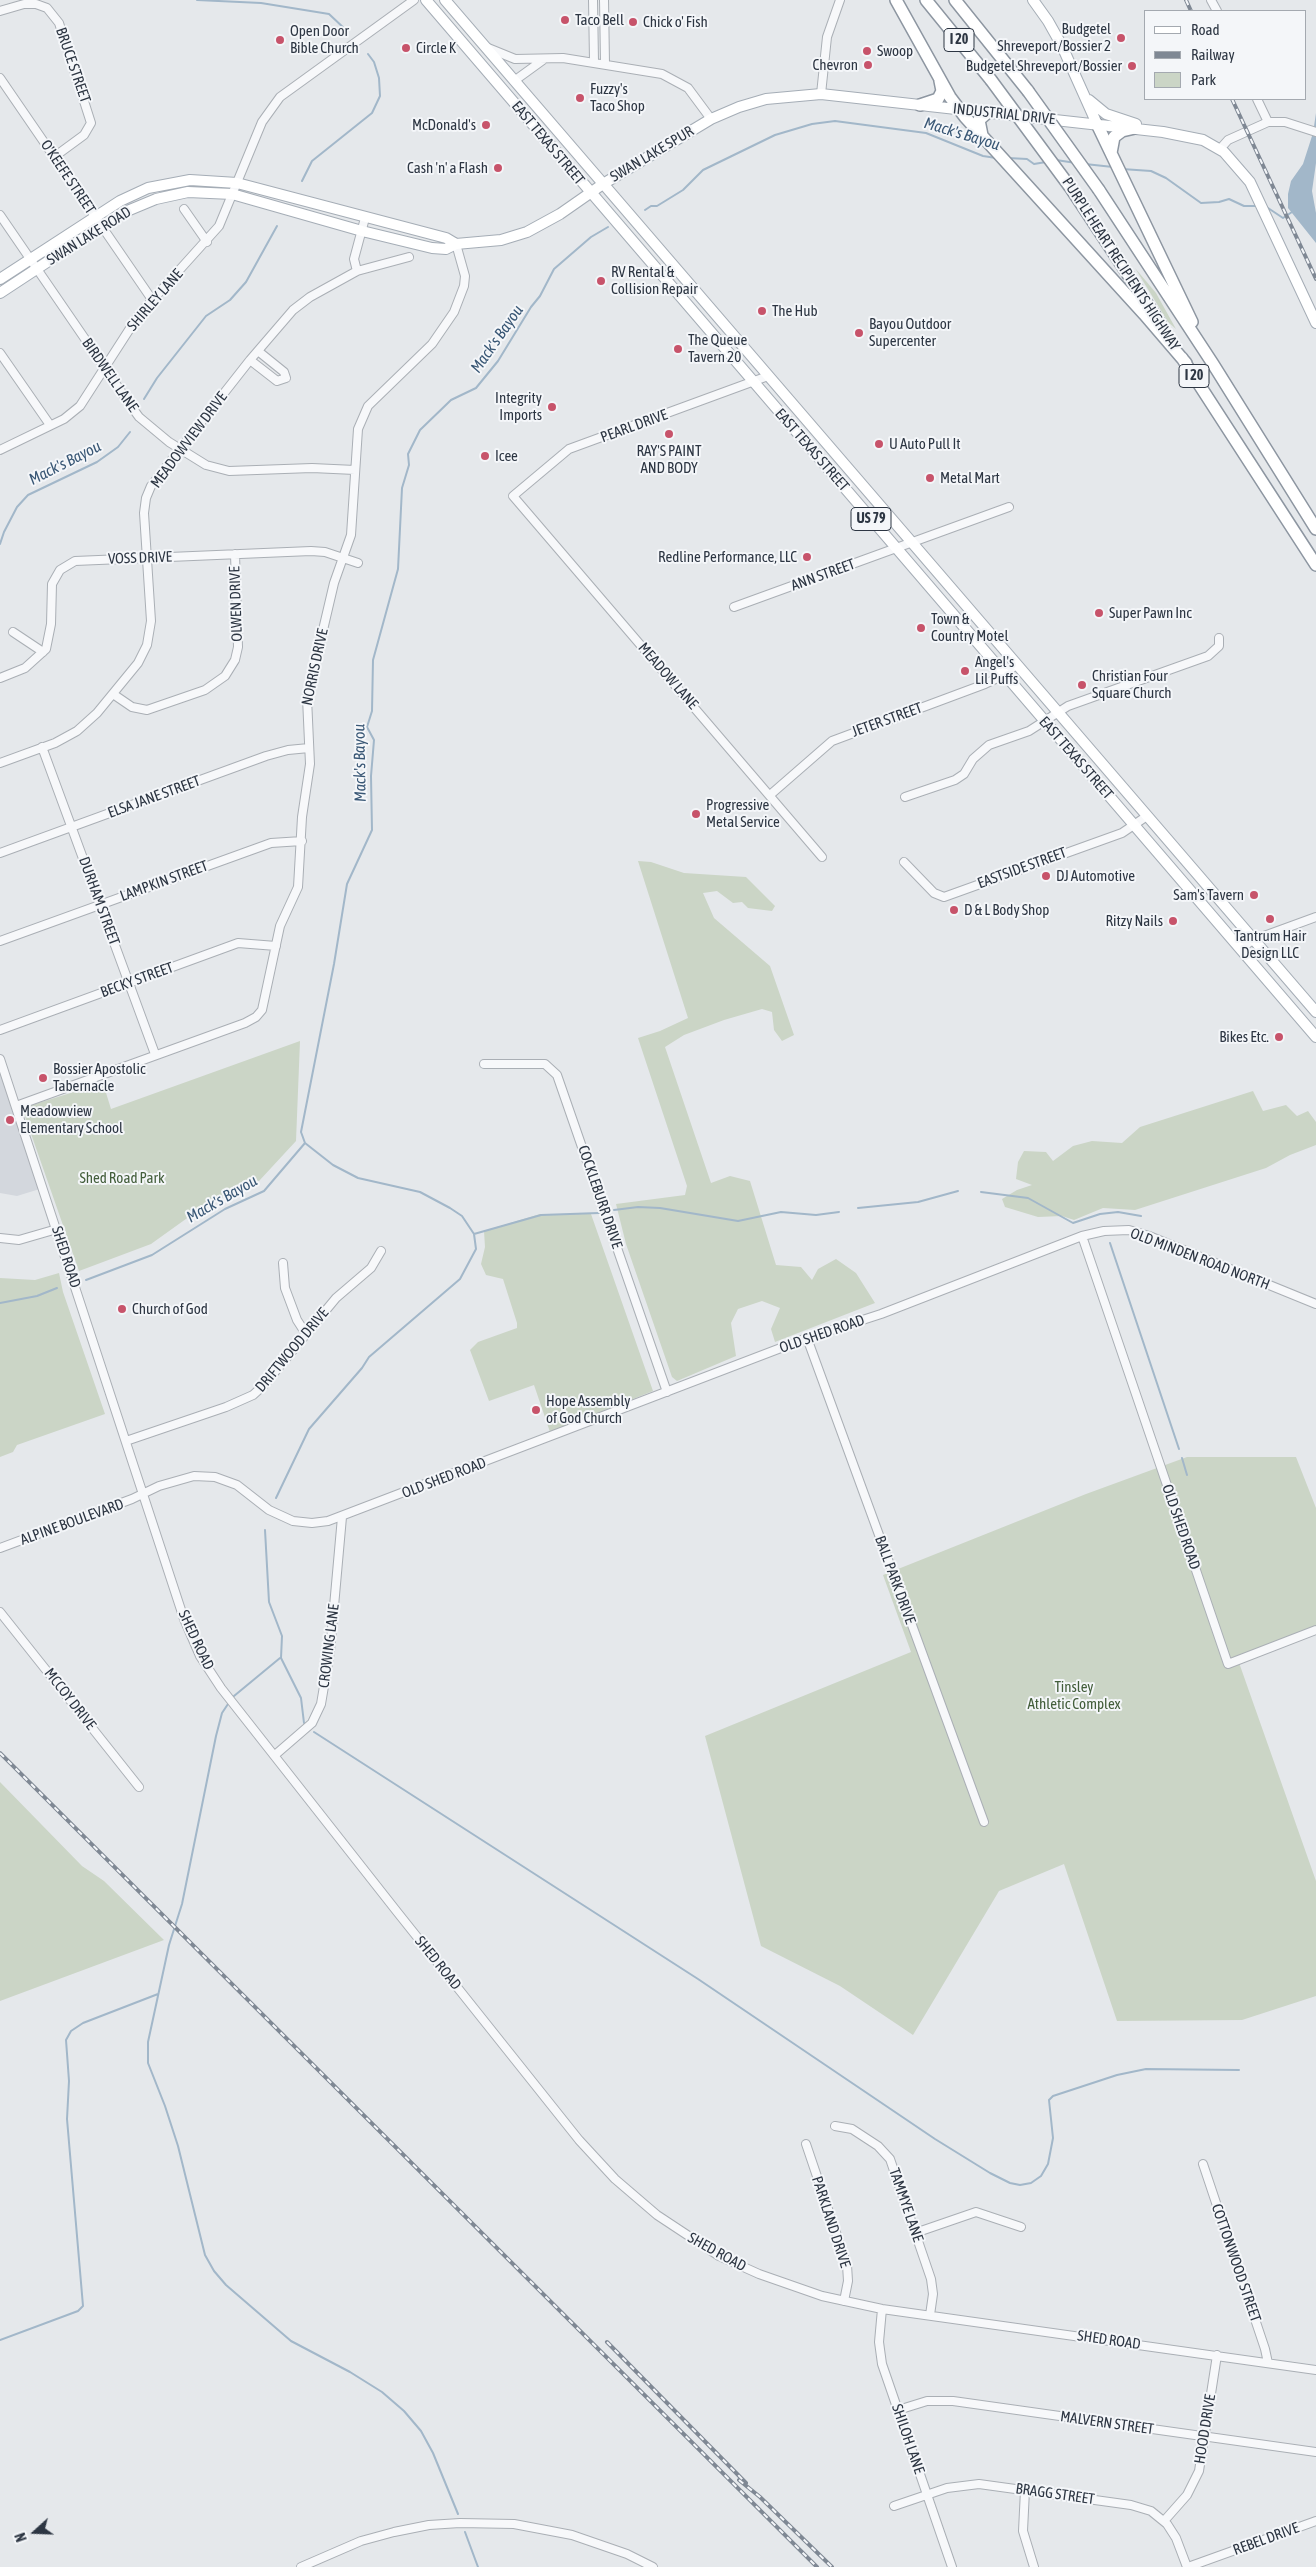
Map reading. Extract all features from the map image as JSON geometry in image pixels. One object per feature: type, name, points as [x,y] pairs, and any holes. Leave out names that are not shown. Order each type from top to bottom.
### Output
[{"type":"highway","points":[[896,0],[959,110],[1186,363]]},
{"type":"highway","name":"PURPLE HEART RECIPIENTS HIGHWAY","points":[[926,0],[991,80],[1070,187],[1316,566]]},
{"type":"highway","name":"PURPLE HEART RECIPIENTS HIGHWAY","points":[[956,0],[1028,91],[1099,190],[1213,364],[1316,529]]},
{"type":"highway","points":[[920,105],[930,103],[940,95],[942,86],[938,75]]},
{"type":"highway","points":[[982,135],[979,128],[979,120],[987,113]]},
{"type":"highway","points":[[1097,124],[1213,364]]},
{"type":"highway","points":[[1110,151],[1112,139],[1117,134],[1135,128]]},
{"type":"main road","name":"EAST TEXAS STREET","points":[[426,0],[1316,1037]]},
{"type":"main road","name":"EAST TEXAS STREET","points":[[446,0],[1314,1009]]},
{"type":"main road","points":[[1033,0],[1054,31],[1097,124]]},
{"type":"main road","name":"INDUSTRIAL DRIVE","points":[[711,118],[766,99],[821,94],[1135,128],[1196,138],[1220,149],[1239,167],[1256,193],[1316,324]]},
{"type":"main road","points":[[1086,97],[1110,116],[1163,132]]},
{"type":"main road","name":"SWAN LAKE SPUR","points":[[232,194],[362,231],[432,248],[446,249],[456,244],[488,243],[515,236],[541,225],[603,184],[711,118]]},
{"type":"main road","name":"SWAN LAKE ROAD","points":[[0,279],[94,216],[130,196],[166,183],[198,179],[237,183]]},
{"type":"main road","name":"SWAN LAKE SPUR","points":[[237,183],[446,238],[456,244]]},
{"type":"main road","name":"SWAN LAKE ROAD","points":[[0,293],[101,226],[132,208],[168,196],[197,192],[232,194]]},
{"type":"street","points":[[232,194],[262,122],[280,97],[414,0]]},
{"type":"street","points":[[821,94],[827,38],[840,0]]},
{"type":"street","points":[[594,62],[593,1],[604,1],[606,63]]},
{"type":"street","name":"BRUCE STREET","points":[[0,11],[24,4],[36,4],[47,8],[59,23],[91,122],[84,135],[54,157]]},
{"type":"street","points":[[485,46],[496,53],[515,59],[548,58],[606,63],[671,77],[694,95],[711,118]]},
{"type":"street","points":[[514,81],[536,64],[548,58]]},
{"type":"street","name":"O'KEEFE STREET","points":[[0,78],[153,301]]},
{"type":"street","points":[[1258,100],[1268,122]]},
{"type":"street","points":[[1220,149],[1228,140],[1268,122],[1281,121],[1316,132]]},
{"type":"street","name":"SHIRLEY LANE","points":[[0,450],[50,426],[73,413],[80,406],[126,333],[219,226],[232,194]]},
{"type":"street","points":[[184,209],[207,242]]},
{"type":"street","name":"BIRDWELL LANE","points":[[0,215],[139,417],[180,448],[206,465],[229,471],[312,468],[355,470]]},
{"type":"street","points":[[357,271],[354,259],[366,218]]},
{"type":"street","name":"NORRIS DRIVE","points":[[16,1106],[256,1017],[265,1002],[280,926],[298,887],[302,817],[309,780],[307,698],[334,583],[351,535],[358,429],[368,406],[432,344],[454,312],[464,286],[465,276],[456,244]]},
{"type":"street","name":"MEADOWVIEW DRIVE","points":[[0,763],[77,731],[113,694],[138,663],[148,640],[151,621],[144,513],[146,498],[151,486],[250,360],[301,304],[357,271],[409,257]]},
{"type":"street","points":[[722,346],[734,336]]},
{"type":"street","points":[[250,360],[277,381],[286,378],[284,372],[258,351]]},
{"type":"street","points":[[0,353],[50,426]]},
{"type":"street","name":"PEARL DRIVE","points":[[513,496],[568,450],[768,376]]},
{"type":"street","points":[[822,461],[833,451]]},
{"type":"street","name":"MEADOW LANE","points":[[513,496],[822,857]]},
{"type":"street","name":"ANN STREET","points":[[734,607],[1009,507]]},
{"type":"street","name":"VOSS DRIVE","points":[[43,652],[50,635],[52,584],[60,570],[70,563],[84,560],[311,551],[325,552],[358,563]]},
{"type":"street","name":"OLWEN DRIVE","points":[[113,694],[132,707],[147,710],[205,690],[224,676],[235,660],[238,647],[235,554]]},
{"type":"street","points":[[964,628],[976,617]]},
{"type":"street","points":[[0,678],[25,668],[43,652],[13,632]]},
{"type":"street","points":[[905,797],[955,780],[964,774],[973,758],[983,749],[1029,730],[1057,711],[1080,701],[1208,656],[1219,646],[1219,638]]},
{"type":"street","name":"JETER STREET","points":[[770,795],[832,741],[985,684],[1004,675],[1016,664]]},
{"type":"street","name":"DURHAM STREET","points":[[42,747],[155,1054]]},
{"type":"street","name":"ELSA JANE STREET","points":[[0,853],[278,752],[309,748]]},
{"type":"street","name":"EASTSIDE STREET","points":[[904,862],[934,893],[944,897],[1122,833],[1147,816]]},
{"type":"street","name":"LAMPKIN STREET","points":[[0,942],[271,843],[302,841]]},
{"type":"street","points":[[1201,904],[1213,893]]},
{"type":"street","points":[[1240,949],[1253,940],[1316,917]]},
{"type":"street","name":"BECKY STREET","points":[[0,1030],[238,943],[276,946]]},
{"type":"street","points":[[1299,1017],[1314,1009]]},
{"type":"street","name":"SHED ROAD","points":[[0,1059],[184,1619],[200,1656],[221,1688],[578,2140],[615,2179],[657,2215],[719,2256],[776,2281],[844,2301],[882,2309],[1316,2370]]},
{"type":"street","name":"COCKLEBURR DRIVE","points":[[484,1064],[546,1064],[557,1074],[667,1392]]},
{"type":"street","points":[[0,1238],[19,1240],[56,1229]]},
{"type":"street","name":"OLD MINDEN ROAD NORTH","points":[[1082,1236],[1104,1231],[1129,1230],[1316,1304]]},
{"type":"street","name":"OLD SHED ROAD","points":[[143,1494],[182,1478],[214,1477],[236,1486],[269,1510],[293,1521],[323,1523],[808,1338],[881,1314],[1082,1236],[1228,1664],[1316,1630]]},
{"type":"street","name":"DRIFTWOOD DRIVE","points":[[126,1441],[226,1407],[253,1395],[264,1385],[336,1298],[371,1268],[381,1251]]},
{"type":"street","points":[[283,1263],[285,1288],[297,1320],[306,1334]]},
{"type":"street","name":"BALL PARK DRIVE","points":[[808,1338],[984,1822]]},
{"type":"street","name":"ALPINE BOULEVARD","points":[[0,1548],[143,1494]]},
{"type":"street","name":"CROWING LANE","points":[[275,1755],[312,1723],[321,1704],[330,1651],[342,1517]]},
{"type":"street","name":"MCCOY DRIVE","points":[[0,1612],[139,1787]]},
{"type":"street","name":"TAMMYE LANE","points":[[835,2126],[852,2129],[888,2155],[933,2287],[930,2315]]},
{"type":"street","name":"PARKLAND DRIVE","points":[[806,2144],[847,2265],[848,2281],[844,2301]]},
{"type":"street","name":"COTTONWOOD STREET","points":[[1202,2164],[1265,2348],[1268,2363]]},
{"type":"street","points":[[915,2232],[976,2212],[1021,2227]]},
{"type":"street","name":"SHILOH LANE","points":[[882,2309],[879,2350],[952,2567]]},
{"type":"street","name":"HOOD DRIVE","points":[[1164,2521],[1180,2504],[1194,2481],[1201,2462],[1216,2355]]},
{"type":"street","name":"MALVERN STREET","points":[[898,2410],[927,2401],[948,2400],[1316,2452]]},
{"type":"street","name":"BRAGG STREET","points":[[894,2506],[950,2487],[973,2484],[1131,2505],[1150,2511],[1164,2521],[1176,2538],[1188,2567]]},
{"type":"street","points":[[1025,2490],[1024,2531],[1034,2567]]},
{"type":"street","name":"REBEL DRIVE","points":[[1188,2567],[1316,2521]]},
{"type":"street","points":[[301,2567],[334,2552],[394,2532],[429,2525],[460,2523],[514,2524],[572,2535],[627,2554],[653,2567]]},
{"type":"shaded area","name":"Meadowview Elementary School","points":[[0,1059],[43,1188],[17,1196],[0,1193]]},
{"type":"green space","points":[[1135,268],[1156,293],[1176,329],[1168,322]]},
{"type":"green space","points":[[638,861],[651,862],[684,873],[746,877],[775,906],[772,911],[748,908],[742,902],[733,903],[717,891],[703,893],[714,918],[770,966],[794,1035],[782,1041],[774,1030],[772,1012],[762,1009],[724,1020],[684,1035],[665,1047],[711,1183],[730,1176],[750,1181],[776,1265],[801,1267],[812,1280],[818,1269],[836,1259],[856,1273],[875,1303],[775,1342],[771,1329],[780,1308],[762,1301],[738,1309],[731,1323],[736,1356],[677,1381],[672,1377],[626,1244],[616,1204],[685,1195],[687,1186],[638,1038],[660,1031],[688,1018]]},
{"type":"green space","name":"Shed Road Park","points":[[300,1041],[296,1141],[259,1181],[204,1206],[151,1244],[79,1271],[22,1108],[103,1083],[111,1109]]},
{"type":"green space","points":[[1253,1091],[1263,1111],[1286,1105],[1297,1116],[1308,1111],[1316,1122],[1316,1145],[1290,1155],[1266,1168],[1135,1210],[1103,1208],[1074,1220],[1062,1216],[1038,1217],[1005,1207],[1002,1199],[1017,1190],[1032,1185],[1016,1179],[1018,1162],[1024,1151],[1046,1152],[1053,1161],[1073,1146],[1092,1141],[1122,1143],[1140,1127]]},
{"type":"green space","points":[[540,1214],[591,1214],[653,1391],[550,1432],[534,1385],[489,1401],[470,1350],[478,1342],[517,1328],[503,1279],[486,1275],[481,1264],[485,1247],[484,1231]]},
{"type":"green space","points":[[59,1273],[63,1292],[105,1414],[17,1445],[13,1452],[0,1457],[0,1278],[35,1280]]},
{"type":"green space","name":"Tinsley Athletic Complex","points":[[1187,1457],[1296,1457],[1316,1508],[1316,1627],[1237,1657],[1316,1881],[1316,1996],[1242,2020],[1117,2021],[1064,1864],[999,1891],[913,2035],[840,1986],[761,1946],[705,1736],[911,1652],[883,1575],[1086,1494]]},
{"type":"green space","points":[[0,1782],[82,1866],[104,1881],[164,1940],[0,2001]]},
{"type":"water","points":[[1316,113],[1316,163],[1312,191],[1316,213],[1316,243],[1288,208],[1288,194],[1291,181],[1303,164],[1313,133]]},
{"type":"waterway","name":"Mack's Bayou","points":[[197,0],[261,3],[329,14],[346,30]]},
{"type":"waterway","name":"Mack's Bayou","points":[[302,181],[312,161],[372,113],[380,96],[379,78],[374,62],[368,54]]},
{"type":"waterway","name":"Mack's Bayou","points":[[645,210],[651,206],[657,206],[683,190],[703,170],[775,135],[812,124],[835,121],[926,133],[983,156],[996,158]]},
{"type":"waterway","name":"Mack's Bayou","points":[[1008,158],[1027,159],[1034,164],[1046,162]]},
{"type":"waterway","name":"Mack's Bayou","points":[[1056,160],[1076,163]]},
{"type":"waterway","name":"Mack's Bayou","points":[[1085,164],[1113,167]]},
{"type":"waterway","name":"Mack's Bayou","points":[[1122,169],[1151,171],[1166,178],[1201,203],[1219,202],[1229,199],[1244,206],[1258,206]]},
{"type":"waterway","name":"Mack's Bayou","points":[[1265,206],[1283,218],[1292,212]]},
{"type":"waterway","name":"Mack's Bayou","points":[[144,399],[157,378],[206,316],[230,300],[246,282],[277,226]]},
{"type":"waterway","name":"Mack's Bayou","points":[[86,1280],[152,1255],[225,1209],[264,1191],[305,1143],[301,1132],[334,964],[347,884],[372,830],[371,776],[374,740],[367,727],[372,711],[373,660],[398,569],[402,488],[409,465],[408,454],[420,430],[451,400],[476,388],[498,361],[531,307],[540,296],[554,269],[591,237],[608,227]]},
{"type":"waterway","name":"Mack's Bayou","points":[[0,544],[17,507],[28,495],[97,462],[118,447],[130,432]]},
{"type":"waterway","points":[[276,1498],[309,1429],[362,1368],[369,1357],[460,1279],[476,1249],[474,1234],[462,1216],[450,1208],[420,1192],[358,1178],[333,1165],[305,1143]]},
{"type":"waterway","points":[[858,1208],[918,1202],[958,1191]]},
{"type":"waterway","points":[[981,1192],[1028,1198],[1073,1223],[1100,1214],[1118,1212],[1141,1216]]},
{"type":"waterway","points":[[614,1210],[638,1207],[660,1208],[738,1221],[781,1212],[816,1215],[839,1212]]},
{"type":"waterway","points":[[474,1234],[541,1215],[599,1213]]},
{"type":"waterway","points":[[1110,1243],[1179,1449]]},
{"type":"waterway","name":"Mack's Bayou","points":[[0,1303],[37,1296],[57,1288]]},
{"type":"waterway","points":[[1182,1458],[1187,1475]]},
{"type":"waterway","points":[[265,1530],[269,1602],[282,1636],[281,1658],[301,1698],[304,1723]]},
{"type":"waterway","points":[[234,1696],[280,1658]]},
{"type":"waterway","points":[[228,1704],[222,1713],[216,1736],[182,1904],[169,1945],[148,2042],[148,2063],[178,2146],[205,2255],[214,2271],[226,2285],[291,2341],[350,2372],[382,2392],[404,2411],[421,2431],[433,2453],[458,2514]]},
{"type":"waterway","points":[[314,1732],[698,1979],[935,2139],[1010,2183],[1020,2185],[1031,2183],[1041,2176],[1048,2164],[1053,2138],[1049,2100],[1053,2096],[1117,2075],[1146,2069],[1239,2070]]},
{"type":"waterway","points":[[0,2340],[78,2311],[83,2306],[67,2119],[69,2081],[66,2040],[71,2031],[83,2023],[158,1994]]},
{"type":"waterway","points":[[465,2532],[478,2567]]},
{"type":"railway","points":[[1186,0],[1191,10]]},
{"type":"railway","points":[[1232,100],[1316,279]]},
{"type":"railway","points":[[0,1753],[817,2567]]},
{"type":"railway","points":[[607,2342],[746,2483]]},
{"type":"railway","points":[[739,2480],[760,2497],[832,2567]]},
{"type":"place","name":"Taco Bell","points":[[565,20]]},
{"type":"place","name":"Chick o' Fish","points":[[633,22]]},
{"type":"place","name":"Budgetel Shreveport/Bossier 2","points":[[1121,38]]},
{"type":"place","name":"Open Door Bible Church","points":[[280,40]]},
{"type":"place","name":"Circle K","points":[[406,48]]},
{"type":"place","name":"Swoop","points":[[867,51]]},
{"type":"place","name":"Chevron","points":[[868,65]]},
{"type":"place","name":"Budgetel Shreveport/Bossier","points":[[1132,66]]},
{"type":"place","name":"Fuzzy's Taco Shop","points":[[580,98]]},
{"type":"place","name":"McDonald's","points":[[486,125]]},
{"type":"place","name":"Cash 'n' a Flash","points":[[498,168]]},
{"type":"place","name":"RV Rental & Collision Repair","points":[[601,281]]},
{"type":"place","name":"The Hub","points":[[762,311]]},
{"type":"place","name":"Bayou Outdoor Supercenter","points":[[859,333]]},
{"type":"place","name":"The Queue Tavern 20","points":[[678,349]]},
{"type":"place","name":"Integrity Imports","points":[[552,407]]},
{"type":"place","name":"RAY'S PAINT AND BODY","points":[[669,434]]},
{"type":"place","name":"U Auto Pull It","points":[[879,444]]},
{"type":"place","name":"Icee","points":[[485,456]]},
{"type":"place","name":"Metal Mart","points":[[930,478]]},
{"type":"place","name":"Redline Performance, LLC","points":[[807,557]]},
{"type":"place","name":"Super Pawn Inc","points":[[1099,613]]},
{"type":"place","name":"Town & Country Motel","points":[[921,628]]},
{"type":"place","name":"Angel's Lil Puffs","points":[[965,671]]},
{"type":"place","name":"Christian Four Square Church","points":[[1082,685]]},
{"type":"place","name":"Progressive Metal Service","points":[[696,814]]},
{"type":"place","name":"DJ Automotive","points":[[1046,876]]},
{"type":"place","name":"Sam's Tavern","points":[[1254,895]]},
{"type":"place","name":"D & L Body Shop","points":[[954,910]]},
{"type":"place","name":"Tantrum Hair Design LLC","points":[[1270,919]]},
{"type":"place","name":"Ritzy Nails","points":[[1173,921]]},
{"type":"place","name":"Bikes Etc.","points":[[1279,1037]]},
{"type":"place","name":"Bossier Apostolic Tabernacle","points":[[43,1078]]},
{"type":"place","name":"Meadowview Elementary School","points":[[10,1120]]},
{"type":"place","name":"Church of God","points":[[122,1309]]},
{"type":"place","name":"Hope Assembly of God Church","points":[[536,1410]]}]
